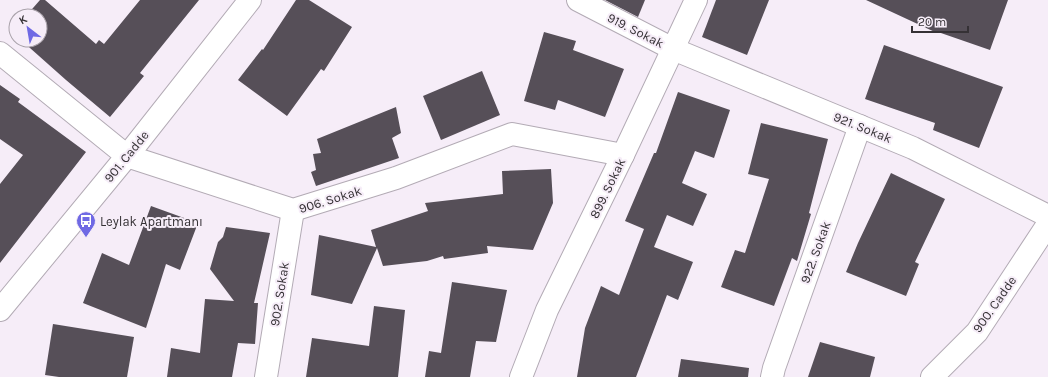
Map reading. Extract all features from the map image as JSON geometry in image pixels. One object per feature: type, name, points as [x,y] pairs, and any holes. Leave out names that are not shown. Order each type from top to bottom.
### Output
[{"type":"street","name":"901. Cadde","points":[[0,310],[127,156],[250,0]]},
{"type":"street","name":"919. Sokak","points":[[578,0],[673,49]]},
{"type":"street","name":"899. Sokak","points":[[521,377],[547,310],[623,155],[696,0]]},
{"type":"street","name":"921. Sokak","points":[[673,49],[912,148],[1048,216]]},
{"type":"street","name":"906. Sokak","points":[[0,53],[127,156],[293,210],[396,178],[512,134],[623,155]]},
{"type":"street","name":"922. Sokak","points":[[772,377],[860,126]]},
{"type":"street","name":"902. Sokak","points":[[266,377],[293,210]]},
{"type":"street","name":"900. Cadde","points":[[932,377],[977,332],[1048,224]]},
{"type":"building","points":[[40,0],[45,0],[96,44],[99,40],[104,44],[140,0],[199,0],[140,73],[144,76],[110,117],[30,48],[48,48],[48,8],[33,8]]},
{"type":"building","points":[[296,0],[309,0],[352,27],[324,71],[321,69],[287,116],[238,80],[262,49],[263,50]]},
{"type":"building","points":[[605,0],[645,0],[638,17]]},
{"type":"building","points":[[716,0],[769,0],[747,55],[702,37]]},
{"type":"building","points":[[866,0],[1008,0],[990,50],[938,32],[937,33]]},
{"type":"building","points":[[544,32],[576,41],[573,50],[624,69],[605,117],[558,100],[555,110],[524,101]]},
{"type":"building","points":[[884,45],[1003,87],[979,148],[933,130],[935,123],[865,99]]},
{"type":"building","points":[[482,71],[500,115],[441,140],[423,96]]},
{"type":"building","points":[[0,85],[20,99],[18,102],[86,152],[0,263],[0,184],[23,155],[0,139]]},
{"type":"building","points":[[678,92],[730,110],[714,158],[695,151],[682,183],[707,194],[693,226],[667,215],[654,247],[693,262],[678,300],[667,295],[636,377],[577,377],[585,328],[601,286],[619,295],[644,229],[625,221],[654,153],[656,153]]},
{"type":"building","points":[[396,107],[401,133],[392,138],[399,158],[316,186],[311,172],[316,170],[313,154],[321,153],[317,139]]},
{"type":"building","points":[[761,123],[828,139],[809,213],[811,214],[797,261],[792,258],[774,306],[721,287],[735,250],[745,253],[769,179],[748,174]]},
{"type":"building","points":[[551,169],[553,203],[533,250],[487,246],[488,253],[444,259],[443,256],[427,261],[383,266],[377,248],[352,304],[311,295],[319,235],[376,247],[371,230],[428,211],[425,203],[503,194],[502,171]]},
{"type":"building","points":[[891,173],[945,199],[915,262],[919,264],[906,296],[846,272]]},
{"type":"building","points":[[151,206],[198,223],[180,270],[166,264],[146,328],[83,303],[102,253],[129,265]]},
{"type":"building","points":[[226,227],[270,233],[254,303],[258,303],[255,344],[238,343],[232,377],[167,377],[171,348],[200,353],[205,299],[234,301],[210,269],[218,242],[223,237]]},
{"type":"building","points":[[452,282],[507,290],[496,342],[476,341],[470,377],[425,377],[429,351],[441,353]]},
{"type":"building","points":[[374,306],[405,310],[398,377],[306,377],[312,338],[369,346]]},
{"type":"building","points":[[53,324],[134,337],[127,377],[59,377],[45,375]]},
{"type":"building","points":[[820,342],[875,357],[870,377],[808,377]]},
{"type":"building","points":[[681,359],[749,368],[748,377],[678,377]]},
{"type":"place","name":"Leylak Apartmanı","points":[[86,238]]}]
